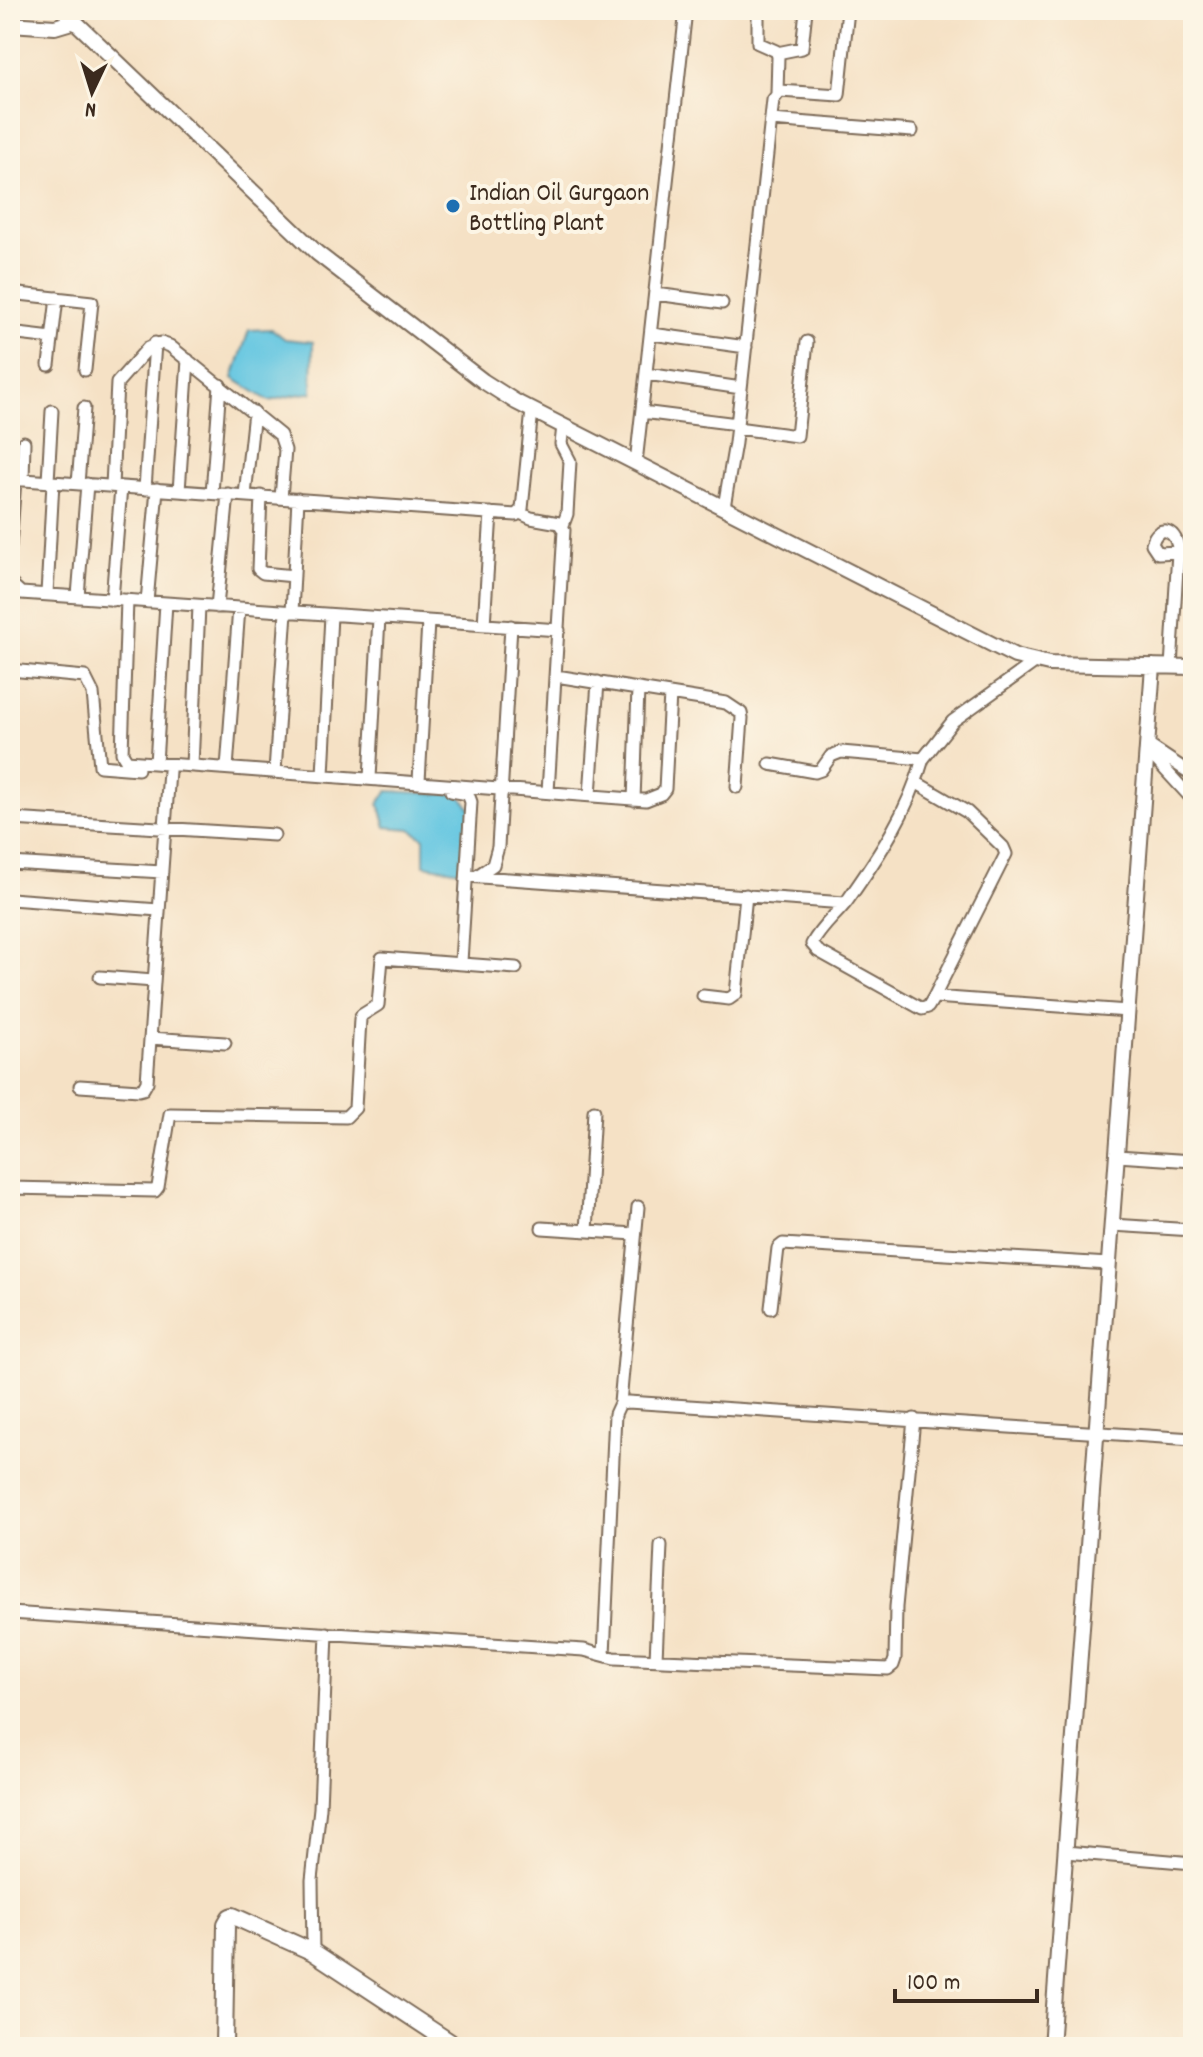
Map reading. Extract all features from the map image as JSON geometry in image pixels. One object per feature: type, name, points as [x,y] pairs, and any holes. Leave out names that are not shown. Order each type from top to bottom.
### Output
[{"type":"main road","points":[[224,2047],[226,1924],[230,1917],[239,1918],[313,1952],[457,2047]]},
{"type":"street","points":[[63,10],[317,253],[483,381],[532,410],[998,648],[1035,662],[1193,667]]},
{"type":"street","points":[[636,463],[686,10]]},
{"type":"street","points":[[758,10],[758,43],[777,53],[802,48],[806,10]]},
{"type":"street","points":[[777,93],[839,95],[848,10]]},
{"type":"street","points":[[10,24],[55,27],[75,21]]},
{"type":"street","points":[[724,507],[737,426],[773,100],[777,93],[777,53]]},
{"type":"street","points":[[771,120],[912,131]]},
{"type":"street","points":[[10,293],[92,302],[85,370]]},
{"type":"street","points":[[656,294],[722,303]]},
{"type":"street","points":[[49,365],[57,298]]},
{"type":"street","points":[[10,333],[52,338]]},
{"type":"street","points":[[652,334],[746,347]]},
{"type":"street","points":[[642,412],[797,436],[807,342]]},
{"type":"street","points":[[155,343],[170,346],[254,412],[283,439],[281,498]]},
{"type":"street","points":[[112,600],[117,383],[155,343]]},
{"type":"street","points":[[147,602],[155,343]]},
{"type":"street","points":[[179,491],[188,360]]},
{"type":"street","points":[[647,374],[741,388]]},
{"type":"street","points":[[212,493],[220,385]]},
{"type":"street","points":[[78,596],[84,408]]},
{"type":"street","points":[[520,513],[532,410]]},
{"type":"street","points":[[47,594],[52,411]]},
{"type":"street","points":[[245,495],[254,412]]},
{"type":"street","points":[[548,792],[563,525],[567,514],[570,464],[561,444],[563,426]]},
{"type":"street","points":[[10,547],[16,480],[24,442]]},
{"type":"street","points":[[16,480],[520,513],[563,525]]},
{"type":"street","points":[[217,607],[228,494]]},
{"type":"street","points":[[261,496],[258,569],[263,573],[294,576]]},
{"type":"street","points":[[275,771],[294,576],[298,499]]},
{"type":"street","points":[[484,625],[491,513]]},
{"type":"street","points":[[1171,667],[1178,552]]},
{"type":"street","points":[[10,583],[21,593],[559,630]]},
{"type":"street","points":[[127,600],[122,753],[127,761],[501,787],[634,800],[655,798],[665,789],[670,694]]},
{"type":"street","points":[[156,763],[166,603]]},
{"type":"street","points":[[192,766],[199,606]]},
{"type":"street","points":[[227,768],[239,608]]},
{"type":"street","points":[[323,775],[331,615]]},
{"type":"street","points":[[370,778],[379,618]]},
{"type":"street","points":[[419,781],[428,622]]},
{"type":"street","points":[[472,876],[491,867],[495,859],[511,626]]},
{"type":"street","points":[[917,783],[967,812],[1003,847],[1006,854],[928,1007],[916,1007],[813,948],[813,940],[845,903],[894,831],[917,783],[923,759],[953,721],[1035,662]]},
{"type":"street","points":[[1051,2047],[1153,666]]},
{"type":"street","points":[[10,670],[85,677],[93,693],[100,766],[463,792],[471,797],[472,876],[461,962]]},
{"type":"street","points":[[556,676],[726,703],[741,713],[737,787]]},
{"type":"street","points":[[590,795],[598,682]]},
{"type":"street","points":[[634,800],[638,689]]},
{"type":"street","points":[[1147,747],[1193,775]]},
{"type":"street","points":[[1147,747],[1193,800]]},
{"type":"street","points":[[770,764],[815,772],[821,770],[831,756],[841,752],[923,759]]},
{"type":"street","points":[[80,1086],[143,1089],[147,1082],[169,771]]},
{"type":"street","points":[[12,819],[274,835]]},
{"type":"street","points":[[10,863],[162,872]]},
{"type":"street","points":[[472,876],[845,903]]},
{"type":"street","points":[[703,996],[729,999],[736,994],[746,895]]},
{"type":"street","points":[[10,899],[159,910]]},
{"type":"street","points":[[10,1188],[155,1191],[170,1114],[346,1117],[355,1108],[360,1019],[378,1005],[380,961],[385,957],[516,968]]},
{"type":"street","points":[[100,977],[154,981]]},
{"type":"street","points":[[934,997],[1128,1011]]},
{"type":"street","points":[[150,1038],[225,1043]]},
{"type":"street","points":[[587,1231],[594,1111]]},
{"type":"street","points":[[1117,1156],[1193,1161]]},
{"type":"street","points":[[604,1655],[615,1414],[620,1403],[638,1207]]},
{"type":"street","points":[[1112,1225],[1193,1230]]},
{"type":"street","points":[[542,1228],[635,1234]]},
{"type":"street","points":[[771,1308],[778,1248],[783,1244],[1109,1264]]},
{"type":"street","points":[[620,1403],[644,1402],[1193,1439]]},
{"type":"street","points":[[10,1613],[584,1650],[614,1658],[882,1670],[893,1665],[914,1419]]},
{"type":"street","points":[[656,1659],[661,1545]]},
{"type":"street","points":[[313,1952],[312,1880],[320,1808],[327,1633]]},
{"type":"street","points":[[1066,1852],[1193,1863]]},
{"type":"water","points":[[272,329],[285,339],[313,342],[312,393],[269,401],[233,378],[249,330]]},
{"type":"water","points":[[388,791],[460,795],[471,809],[467,862],[460,871],[424,865],[424,838],[410,829],[386,827],[379,803]]},
{"type":"place","name":"Indian Oil Gurgaon Bottling Plant","points":[[453,206]]}]
